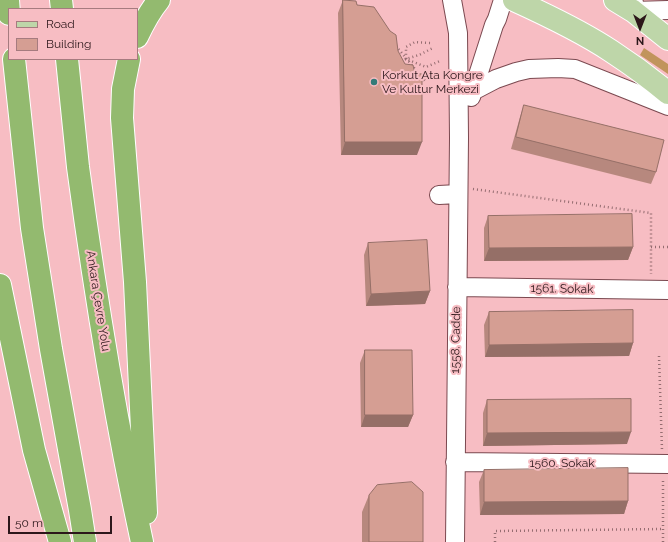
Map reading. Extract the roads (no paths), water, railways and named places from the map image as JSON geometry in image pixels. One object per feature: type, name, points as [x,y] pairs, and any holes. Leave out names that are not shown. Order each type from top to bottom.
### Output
[{"type":"highway","points":[[138,35],[142,25],[159,0]]},
{"type":"highway","points":[[14,60],[32,228],[51,349],[85,542]]},
{"type":"highway","name":"Ankara Çevre Yolu","points":[[67,60],[78,166],[101,326],[127,472],[142,542]]},
{"type":"highway","points":[[129,60],[123,89],[122,118],[135,282],[148,542]]},
{"type":"highway","points":[[0,285],[34,450],[60,542]]},
{"type":"main road","points":[[514,0],[540,12],[610,50],[629,62],[668,93]]},
{"type":"main road","points":[[628,4],[668,39]]},
{"type":"street","points":[[452,0],[458,33],[459,138]]},
{"type":"street","points":[[459,138],[503,0]]},
{"type":"street","points":[[628,4],[668,10]]},
{"type":"street","points":[[473,91],[496,79],[529,69],[576,69],[668,106]]},
{"type":"street","name":"1558. Cadde","points":[[454,542],[459,138]]},
{"type":"street","points":[[439,195],[458,191]]},
{"type":"street","name":"1561. Sokak","points":[[457,287],[659,290]]},
{"type":"street","name":"1560. Sokak","points":[[455,462],[665,464]]},
{"type":"place","name":"Korkut Ata Kongre Ve Kultur Merkezi","points":[[374,82]]}]
